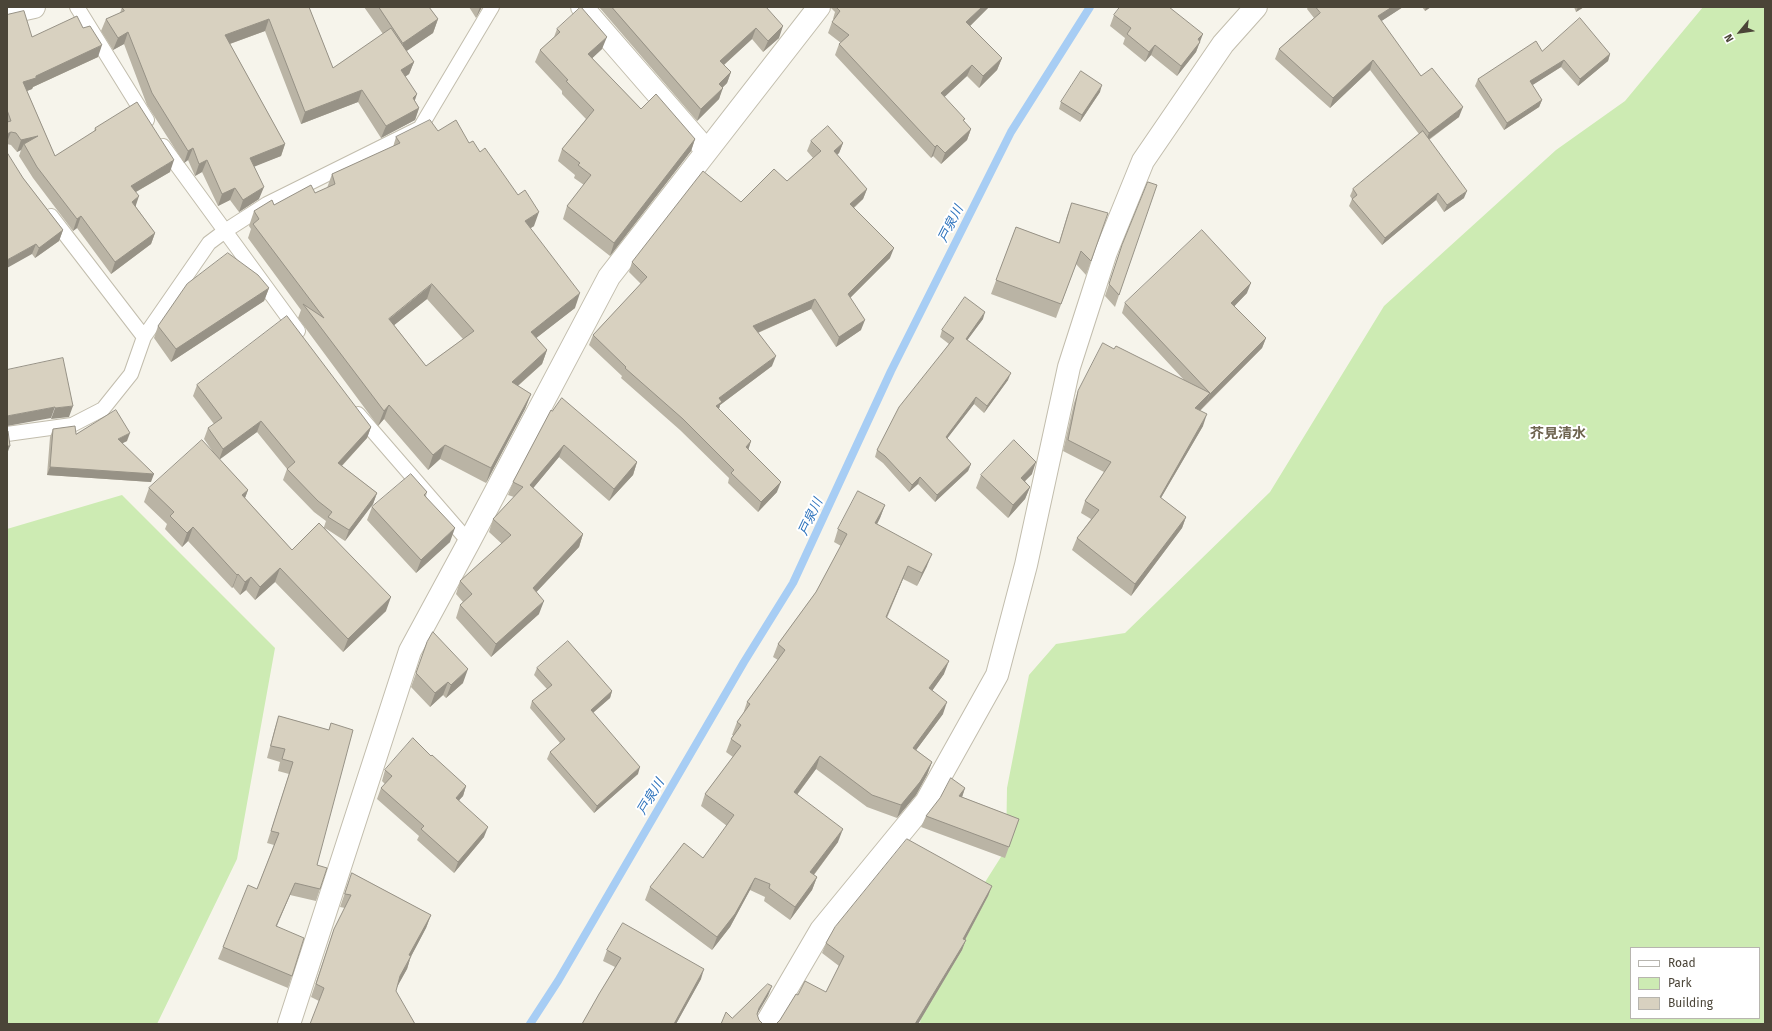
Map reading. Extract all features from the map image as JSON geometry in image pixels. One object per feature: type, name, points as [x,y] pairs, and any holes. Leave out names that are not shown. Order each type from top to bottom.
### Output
[{"type":"street","points":[[582,7],[707,151]]},
{"type":"street","points":[[289,1024],[410,651],[609,277],[819,7]]},
{"type":"street","points":[[766,1024],[821,930],[926,802],[997,675],[1026,565],[1069,367],[1106,252],[1143,161],[1223,44],[1256,7]]},
{"type":"lane","points":[[78,7],[170,158],[308,345]]},
{"type":"lane","points":[[7,434],[72,425],[103,409],[131,374],[144,337],[210,243],[225,231],[267,204],[420,128],[492,7]]},
{"type":"lane","points":[[45,208],[144,337]]},
{"type":"lane","points":[[349,402],[363,421],[469,542]]},
{"type":"green space","points":[[1703,7],[1765,7],[1765,1024],[920,1024],[925,977],[1006,849],[1007,788],[1029,675],[1056,644],[1125,633],[1270,492],[1384,306],[1556,150],[1625,101]]},
{"type":"green space","points":[[122,495],[275,648],[237,859],[157,1024],[7,1024],[7,529]]},
{"type":"building","points":[[122,7],[309,7],[333,68],[391,28],[414,62],[401,70],[417,94],[413,98],[419,108],[386,126],[362,90],[305,112],[269,19],[225,35],[285,144],[250,158],[264,187],[243,200],[235,188],[222,194],[207,160],[199,164],[193,148],[188,151],[152,93],[128,32],[118,38],[106,19],[124,11]]},
{"type":"building","points":[[379,7],[429,7],[438,19],[403,43]]},
{"type":"building","points":[[581,7],[607,37],[588,54],[641,109],[656,94],[695,139],[614,243],[567,206],[591,175],[578,165],[580,163],[562,149],[594,110],[566,81],[568,80],[540,50],[560,32],[557,29]]},
{"type":"building","points":[[612,7],[766,7],[783,26],[768,41],[756,28],[720,61],[731,72],[719,84],[723,88],[701,109]]},
{"type":"building","points":[[982,7],[966,22],[1002,58],[983,76],[972,65],[941,93],[965,119],[963,120],[971,129],[945,153],[937,145],[935,147],[839,44],[849,35],[832,22],[840,11],[837,8]]},
{"type":"building","points":[[1120,7],[1169,7],[1203,34],[1198,39],[1200,42],[1181,66],[1155,45],[1149,52],[1127,34],[1131,28],[1114,15]]},
{"type":"building","points":[[1316,7],[1392,7],[1378,16],[1421,76],[1432,68],[1463,107],[1429,133],[1373,60],[1333,98],[1279,49],[1320,13]]},
{"type":"building","points":[[24,11],[32,37],[77,16],[83,28],[90,26],[102,45],[36,76],[36,78],[23,82],[55,156],[96,130],[95,128],[137,102],[174,160],[131,186],[139,196],[132,202],[155,233],[115,262],[81,216],[77,219],[37,167],[24,144],[38,136],[21,140],[16,133],[11,132],[7,134],[7,122],[11,121],[7,110],[7,13]]},
{"type":"building","points":[[1580,18],[1610,54],[1580,79],[1564,60],[1530,81],[1542,100],[1507,123],[1478,79],[1536,41],[1542,51]]},
{"type":"building","points":[[1081,71],[1102,85],[1082,115],[1061,102]]},
{"type":"building","points":[[430,120],[438,131],[456,120],[469,143],[473,141],[480,152],[485,148],[518,195],[525,190],[539,212],[525,221],[580,293],[531,332],[547,350],[512,382],[531,394],[491,468],[445,445],[433,455],[389,405],[384,411],[303,304],[324,318],[253,224],[259,219],[254,211],[272,200],[274,205],[311,185],[315,193],[335,184],[332,174],[400,143],[396,137]],"holes":[[[432,284],[474,331],[426,366],[389,319]]]},
{"type":"building","points":[[828,126],[843,143],[834,151],[867,189],[850,204],[894,248],[848,294],[865,320],[839,337],[815,299],[753,326],[776,356],[719,398],[722,402],[716,406],[751,441],[746,447],[781,482],[761,502],[731,473],[734,470],[683,419],[625,368],[626,367],[593,335],[647,277],[632,262],[703,171],[741,202],[774,169],[787,181],[821,151],[811,141]]},
{"type":"building","points":[[1423,131],[1467,191],[1447,205],[1438,193],[1385,238],[1352,199],[1357,195],[1353,189]]},
{"type":"building","points":[[8,154],[23,178],[63,230],[39,248],[36,244],[7,260],[7,155]]},
{"type":"building","points":[[1148,182],[1157,185],[1119,295],[1109,284],[1122,245]]},
{"type":"building","points":[[1072,203],[1108,213],[1091,261],[1081,251],[1061,304],[996,280],[1016,227],[1059,243]]},
{"type":"building","points":[[1202,230],[1251,283],[1231,303],[1266,338],[1210,394],[1125,303]]},
{"type":"building","points":[[228,253],[258,275],[269,288],[176,349],[158,326],[187,284]]},
{"type":"building","points":[[965,297],[985,312],[966,339],[1011,373],[987,406],[976,397],[946,437],[971,464],[937,495],[920,477],[912,485],[885,456],[877,450],[899,407],[954,338],[942,330]]},
{"type":"building","points":[[287,316],[371,427],[338,463],[377,493],[349,530],[328,517],[332,512],[318,501],[287,469],[295,462],[261,421],[223,449],[208,428],[222,418],[197,385]]},
{"type":"building","points":[[1103,343],[1114,349],[1116,346],[1210,393],[1195,408],[1207,414],[1160,497],[1186,517],[1135,584],[1077,538],[1099,510],[1085,501],[1111,462],[1068,440],[1078,391]]},
{"type":"building","points":[[63,358],[73,406],[55,407],[7,416],[7,370]]},
{"type":"building","points":[[562,398],[637,462],[614,489],[564,445],[530,485],[583,534],[533,588],[544,601],[496,644],[460,605],[472,594],[460,581],[511,535],[493,519],[523,487],[513,482],[551,410],[552,411]]},
{"type":"building","points":[[116,410],[130,433],[118,439],[154,474],[50,467],[53,429],[75,426],[76,434]]},
{"type":"building","points":[[7,430],[8,431],[10,446],[7,446]]},
{"type":"building","points":[[202,440],[248,490],[242,495],[292,550],[319,523],[391,597],[348,639],[280,568],[260,587],[251,577],[245,582],[193,527],[187,533],[170,516],[174,512],[149,488]]},
{"type":"building","points":[[1014,440],[1036,462],[1021,478],[1030,487],[1013,505],[981,475]]},
{"type":"building","points":[[411,474],[427,492],[424,495],[455,528],[421,560],[372,507]]},
{"type":"building","points":[[858,491],[885,505],[875,523],[932,554],[922,573],[908,566],[886,617],[949,661],[929,688],[947,702],[913,748],[932,762],[920,782],[901,805],[872,795],[820,756],[794,792],[843,829],[810,872],[817,877],[795,907],[769,888],[770,884],[755,878],[735,914],[717,937],[650,887],[684,843],[703,858],[734,815],[705,794],[741,746],[731,739],[741,725],[737,722],[750,704],[747,702],[785,650],[778,644],[816,592],[847,534],[838,529]]},
{"type":"building","points":[[433,632],[468,669],[451,685],[448,682],[435,693],[416,673],[427,642]]},
{"type":"building","points":[[568,641],[612,691],[591,710],[640,767],[597,806],[550,752],[565,739],[532,701],[552,685],[537,668]]},
{"type":"building","points":[[279,716],[329,730],[331,723],[353,730],[317,865],[327,868],[320,889],[295,883],[276,926],[304,938],[292,976],[223,947],[248,885],[257,889],[279,833],[271,831],[293,762],[282,759],[285,749],[271,746]]},
{"type":"building","points":[[413,738],[431,756],[432,755],[466,786],[456,798],[488,827],[458,862],[421,829],[424,826],[381,788],[392,776],[385,770]]},
{"type":"building","points":[[951,778],[965,788],[959,796],[1019,819],[1009,847],[926,816],[940,798]]},
{"type":"building","points":[[907,839],[992,886],[963,939],[966,940],[915,1024],[776,1024],[796,994],[798,995],[805,981],[826,992],[844,956],[826,943],[835,927]]},
{"type":"building","points":[[352,873],[431,915],[409,955],[411,956],[400,976],[396,991],[415,1024],[310,1024],[324,988],[316,984],[334,929],[351,895],[345,894]]},
{"type":"building","points":[[623,923],[704,969],[674,1024],[582,1024],[621,958],[607,950]]},
{"type":"building","points":[[768,984],[772,986],[757,1014],[759,1020],[763,1024],[721,1024],[726,1012],[732,1018]]},
{"type":"waterway","name":"戸泉川","points":[[530,1024],[558,981],[744,662],[793,583],[891,371],[1011,132],[1090,7]]},
{"type":"district","name":"芥見清水","points":[[1558,434]]}]
